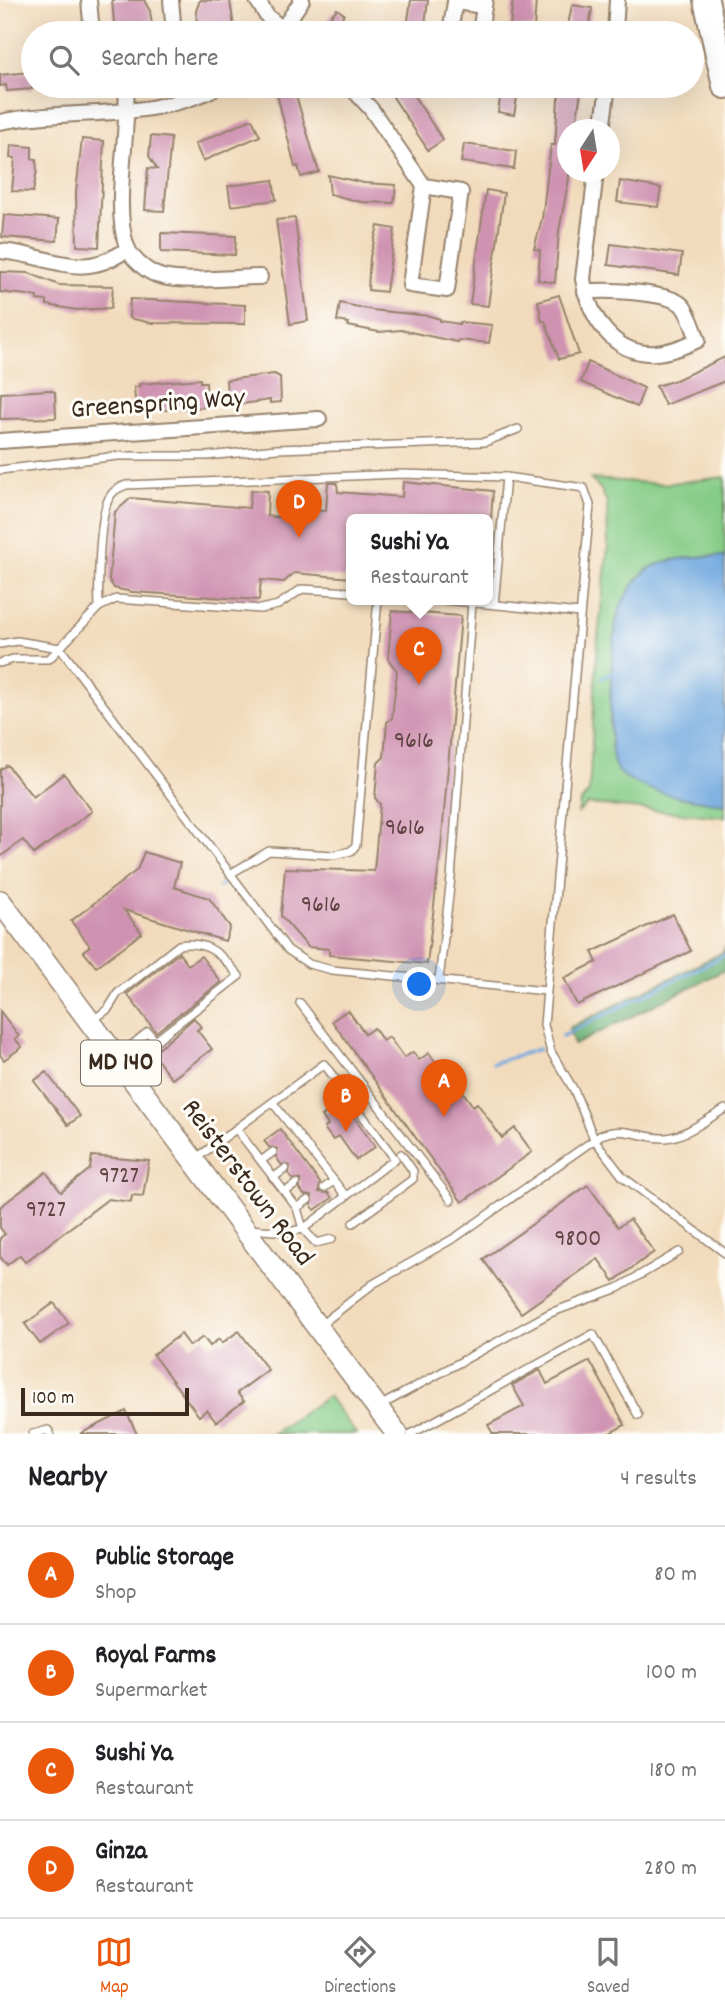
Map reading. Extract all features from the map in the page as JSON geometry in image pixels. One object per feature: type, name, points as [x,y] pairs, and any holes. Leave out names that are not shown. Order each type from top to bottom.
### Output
[{"type":"highway","points":[[706,0],[725,86]]},
{"type":"main road","name":"Reisterstown Road","points":[[0,901],[397,1434]]},
{"type":"street","points":[[89,0],[91,21]]},
{"type":"street","points":[[171,0],[173,21]]},
{"type":"street","points":[[257,0],[272,21]]},
{"type":"street","points":[[290,21],[302,0]]},
{"type":"street","points":[[616,21],[617,0]]},
{"type":"street","points":[[452,21],[455,2],[485,3],[482,21]]},
{"type":"street","points":[[126,98],[128,113],[122,214],[128,249],[140,265],[164,278],[260,277]]},
{"type":"street","points":[[0,122],[128,113],[170,106],[190,98]]},
{"type":"street","points":[[361,98],[424,186],[410,285],[447,290],[461,192],[424,186]]},
{"type":"street","points":[[604,119],[606,98]]},
{"type":"street","points":[[585,292],[603,289],[671,299],[686,310],[698,340],[657,353],[631,349],[617,342],[600,325],[585,292],[583,264],[595,182]]},
{"type":"street","points":[[0,251],[25,253],[78,269],[103,264],[128,249]]},
{"type":"street","name":"Greenspring Way","points":[[0,441],[319,419]]},
{"type":"lane","points":[[0,470],[118,456],[207,456],[300,447],[485,442],[518,429]]},
{"type":"lane","points":[[100,607],[98,584],[108,498],[115,489],[126,485],[401,474],[506,477],[584,488],[589,495],[546,991],[546,1039],[574,1090],[594,1139],[623,1177],[725,1253]]},
{"type":"lane","points":[[506,477],[494,605],[580,613]]},
{"type":"lane","points":[[0,662],[13,659],[49,659],[100,607],[126,597],[261,609],[278,605],[302,589],[346,592]]},
{"type":"lane","points":[[230,874],[269,851],[334,855],[351,851],[356,845],[377,605]]},
{"type":"lane","points":[[439,980],[451,878],[472,605]]},
{"type":"lane","points":[[0,644],[17,641],[60,648],[288,950],[309,964],[332,970],[546,991]]},
{"type":"lane","points":[[91,1022],[108,1009],[118,993],[172,949],[187,944],[220,953],[239,976],[155,1041],[148,1032],[117,1058]]},
{"type":"lane","points":[[300,1003],[452,1200]]},
{"type":"lane","points":[[193,1160],[338,1053]]},
{"type":"lane","points":[[324,1064],[413,1171],[413,1179],[354,1223]]},
{"type":"lane","points":[[273,1103],[345,1195]]},
{"type":"lane","points":[[318,1327],[373,1284],[456,1237],[594,1139],[613,1130],[623,1129],[666,1138],[683,1133],[725,1109]]},
{"type":"lane","points":[[237,1130],[297,1208],[303,1229],[316,1243],[332,1239]]},
{"type":"lane","points":[[289,1140],[297,1134]]},
{"type":"lane","points":[[244,1229],[288,1232],[303,1229],[411,1147]]},
{"type":"lane","points":[[300,1156],[309,1150]]},
{"type":"lane","points":[[261,1161],[273,1152]]},
{"type":"lane","points":[[312,1172],[321,1165]]},
{"type":"lane","points":[[274,1178],[285,1169]]},
{"type":"lane","points":[[324,1188],[334,1181]]},
{"type":"lane","points":[[285,1192],[296,1184]]},
{"type":"lane","points":[[297,1208],[308,1200]]},
{"type":"lane","points":[[377,1407],[550,1313],[618,1288],[680,1252]]},
{"type":"lane","points":[[411,1434],[593,1334],[638,1415]]},
{"type":"lane","points":[[33,1434],[48,1430],[50,1434]]},
{"type":"green space","points":[[725,477],[725,556],[688,558],[618,614],[610,710],[616,767],[667,793],[725,804],[725,817],[588,804],[578,813],[580,803],[589,792],[598,637],[608,547],[607,502],[600,488],[590,479],[664,484]]},
{"type":"green space","points":[[725,948],[725,970],[574,1045],[569,1028],[722,953]]},
{"type":"green space","points":[[328,1396],[356,1434],[272,1434]]},
{"type":"water","points":[[725,556],[725,804],[666,794],[624,776],[616,768],[613,758],[610,718],[615,626],[620,608],[631,588],[641,575],[660,563]]},
{"type":"building","points":[[112,0],[144,0],[151,21],[114,21]]},
{"type":"building","points":[[200,0],[230,1],[233,21],[197,21],[196,11]]},
{"type":"building","points":[[411,0],[428,0],[425,21],[408,21]]},
{"type":"building","points":[[513,0],[536,0],[534,21],[511,21]]},
{"type":"building","points":[[572,5],[592,8],[590,21],[569,21]]},
{"type":"building","points":[[337,9],[347,21],[326,21]]},
{"type":"building","points":[[21,73],[21,90],[7,91],[6,85],[0,86],[0,75]]},
{"type":"building","points":[[278,98],[297,98],[319,172],[301,177],[298,166],[295,167]]},
{"type":"building","points":[[394,98],[415,98],[443,140],[428,150]]},
{"type":"building","points":[[500,98],[517,98],[514,115],[498,112]]},
{"type":"building","points":[[558,98],[580,98],[577,119],[557,119],[557,182],[568,182],[559,231],[555,283],[538,280],[540,250],[534,249],[542,219],[551,145],[555,145]]},
{"type":"building","points":[[252,119],[260,136],[203,161],[195,144]]},
{"type":"building","points":[[151,136],[171,138],[164,211],[145,210],[148,168],[157,169],[149,156]]},
{"type":"building","points":[[82,139],[104,141],[99,247],[77,246],[76,192]]},
{"type":"building","points":[[464,144],[516,151],[514,169],[461,162]]},
{"type":"building","points":[[11,145],[32,147],[32,159],[36,159],[37,170],[33,192],[12,191],[15,158],[10,158]]},
{"type":"building","points":[[328,175],[364,183],[396,185],[394,203],[361,202],[330,194]]},
{"type":"building","points":[[273,180],[276,200],[231,206],[228,186]]},
{"type":"building","points":[[620,181],[661,188],[658,207],[617,202]]},
{"type":"building","points":[[486,190],[504,193],[488,306],[470,304]]},
{"type":"building","points":[[4,215],[59,219],[57,241],[2,237]]},
{"type":"building","points":[[295,218],[308,321],[290,324],[276,220]]},
{"type":"building","points":[[378,226],[395,229],[386,292],[368,290],[370,257]]},
{"type":"building","points":[[161,233],[236,236],[235,255],[161,252]]},
{"type":"building","points":[[611,244],[682,254],[679,275],[608,265]]},
{"type":"building","points":[[0,272],[29,273],[59,285],[113,286],[111,308],[77,310],[47,305],[47,301],[37,300],[37,297],[0,292]]},
{"type":"building","points":[[559,295],[579,354],[559,359],[545,321],[542,321],[538,301]]},
{"type":"building","points":[[130,299],[245,305],[245,324],[151,323],[129,318]]},
{"type":"building","points":[[340,303],[372,310],[430,316],[440,321],[459,324],[492,325],[489,343],[457,342],[401,330],[379,332],[348,326],[349,323],[337,321]]},
{"type":"building","points":[[725,357],[725,381],[665,405],[656,386],[676,380]]},
{"type":"building","points":[[588,362],[644,388],[637,407],[581,382]]},
{"type":"building","points":[[274,374],[280,377],[281,402],[270,403],[270,400],[228,406],[226,380]]},
{"type":"building","points":[[200,379],[200,382],[206,382],[207,407],[136,412],[134,387],[139,387],[139,384]]},
{"type":"building","points":[[49,390],[55,392],[56,418],[0,419],[1,393]]},
{"type":"building","points":[[403,482],[493,491],[491,514],[346,514],[346,578],[294,573],[284,582],[261,580],[259,600],[132,592],[114,588],[109,580],[115,512],[131,498],[249,508],[251,490],[268,491],[267,516],[297,519],[298,509],[326,511],[328,483],[337,483],[338,492],[402,497]]},
{"type":"building","points":[[392,611],[461,616],[441,847],[427,964],[329,955],[329,949],[308,947],[281,916],[285,868],[374,871],[380,804],[375,798],[378,763],[384,757],[387,722],[392,718],[397,671],[388,659]]},
{"type":"building","points":[[7,765],[33,797],[64,774],[92,811],[34,854],[23,840],[0,857],[0,770]]},
{"type":"building","points":[[144,852],[180,863],[174,887],[209,898],[230,927],[225,941],[124,910],[142,933],[96,967],[83,951],[90,946],[71,921],[137,870]]},
{"type":"building","points":[[673,914],[691,951],[577,1005],[564,978],[597,962],[592,952]]},
{"type":"building","points":[[179,953],[188,965],[201,956],[221,982],[156,1032],[127,994]]},
{"type":"building","points":[[348,1010],[365,1034],[374,1028],[383,1041],[389,1037],[404,1058],[413,1052],[419,1060],[429,1053],[440,1069],[446,1068],[473,1106],[477,1103],[502,1138],[515,1128],[532,1152],[462,1202],[332,1021]]},
{"type":"building","points":[[0,1011],[19,1036],[15,1039],[22,1047],[4,1060],[0,1055]]},
{"type":"building","points":[[194,1018],[201,1027],[197,1030],[212,1049],[172,1079],[153,1054]]},
{"type":"building","points":[[46,1072],[80,1116],[68,1125],[34,1081]]},
{"type":"building","points":[[343,1101],[375,1147],[356,1160],[339,1136],[333,1140],[324,1128],[328,1125],[322,1116]]},
{"type":"building","points":[[280,1129],[320,1183],[319,1192],[328,1193],[332,1198],[315,1210],[311,1205],[312,1196],[304,1195],[300,1189],[300,1180],[292,1179],[289,1174],[290,1166],[281,1164],[276,1157],[278,1149],[269,1147],[264,1141]]},
{"type":"building","points":[[92,1156],[149,1161],[143,1196],[132,1195],[131,1202],[108,1199],[25,1262],[20,1255],[7,1265],[0,1257],[0,1238],[5,1234],[0,1228],[0,1207],[46,1172],[61,1192],[90,1169]]},
{"type":"building","points":[[588,1185],[618,1227],[630,1219],[654,1252],[614,1281],[598,1259],[521,1313],[483,1259]]},
{"type":"building","points":[[54,1303],[69,1323],[40,1344],[25,1324]]},
{"type":"building","points":[[239,1331],[268,1370],[237,1393],[244,1401],[216,1422],[207,1410],[199,1416],[153,1355],[181,1334],[190,1346],[203,1337],[210,1346],[219,1339],[222,1343]]},
{"type":"building","points":[[590,1361],[625,1425],[608,1434],[493,1434],[488,1425],[524,1406],[512,1385],[540,1370],[547,1384]]},
{"type":"building","points":[[126,1411],[137,1434],[80,1434]]},
{"type":"waterway","points":[[601,678],[615,672]]},
{"type":"waterway","points":[[219,887],[223,883]]},
{"type":"waterway","points":[[562,1036],[725,955]]},
{"type":"waterway","points":[[493,1063],[539,1049]]},
{"type":"place","name":"Ginza","points":[[299,538]]},
{"type":"place","name":"Sushi Ya","points":[[419,685]]},
{"type":"place","name":"Public Storage","points":[[444,1117]]},
{"type":"place","name":"Royal Farms","points":[[346,1132]]}]
